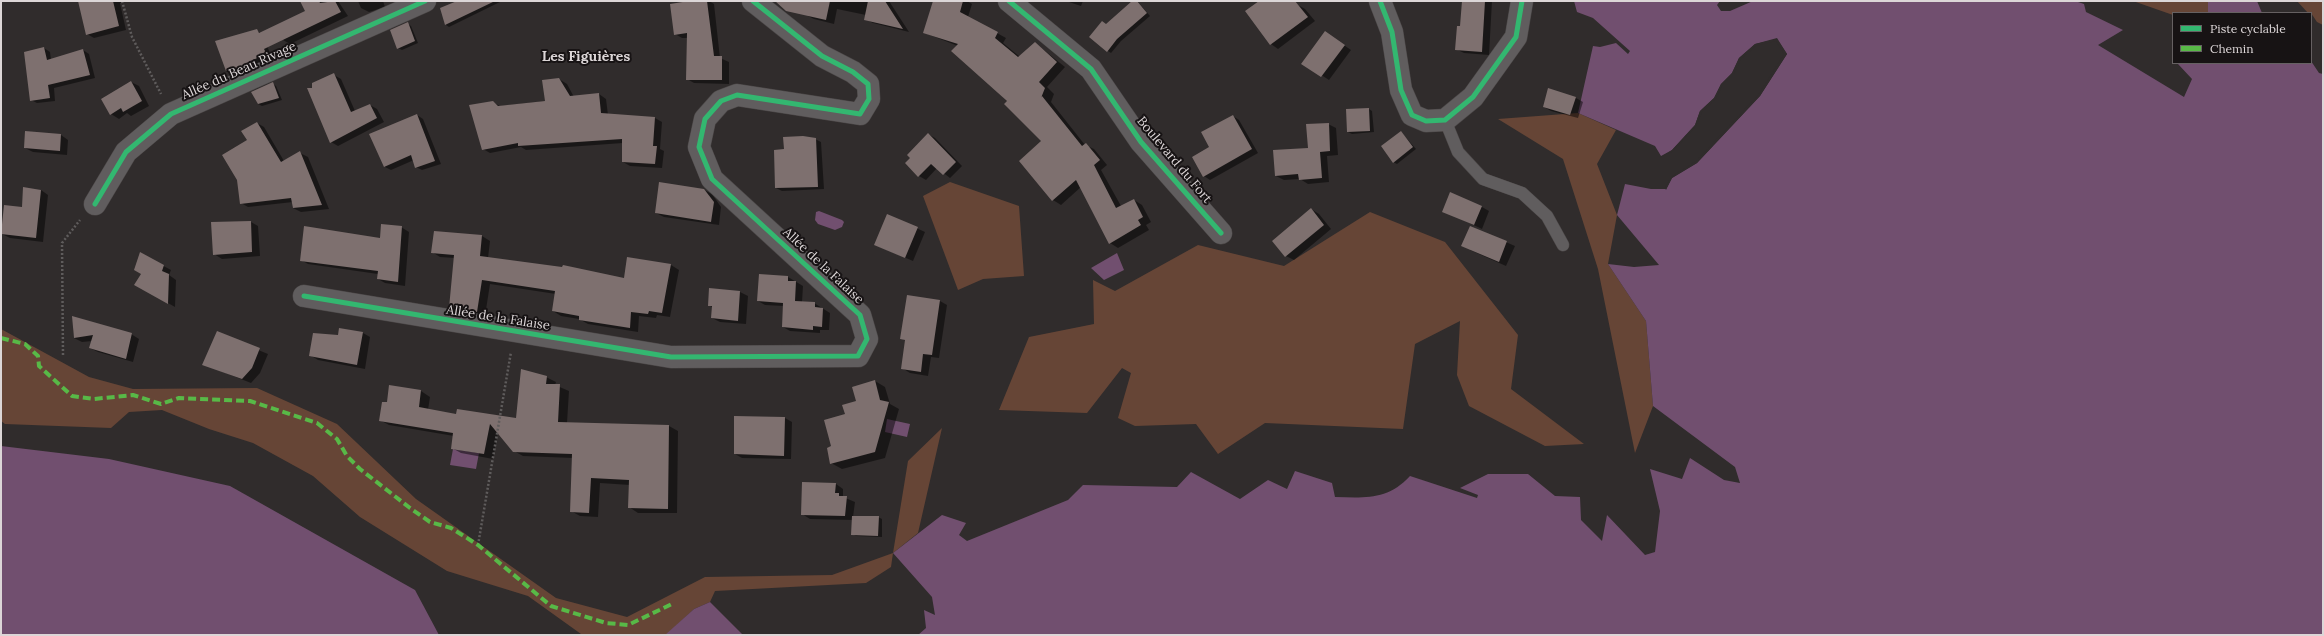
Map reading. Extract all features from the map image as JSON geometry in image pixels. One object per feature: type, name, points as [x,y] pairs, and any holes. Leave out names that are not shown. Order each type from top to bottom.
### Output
[{"type":"street","name":"Allée du Beau Rivage","points":[[95,204],[126,152],[170,114],[425,1]]},
{"type":"street","name":"Allée de la Falaise","points":[[304,296],[671,357],[858,356],[867,339],[860,315],[712,179],[699,147],[706,119],[721,101],[737,95],[860,114],[869,99],[868,84],[853,72],[822,56],[753,1]]},
{"type":"street","name":"Boulevard du Fort","points":[[1008,1],[1091,69],[1142,142],[1221,233]]},
{"type":"street","points":[[1380,1],[1392,32],[1401,90],[1412,115],[1426,121],[1445,120],[1473,98],[1516,37],[1522,1]]},
{"type":"lane","points":[[1445,120],[1458,152],[1483,179],[1522,193],[1547,216],[1563,245]]},
{"type":"path","points":[[122,1],[132,37],[170,114]]},
{"type":"path","points":[[63,355],[62,243],[95,204]]},
{"type":"path","points":[[478,545],[515,332]]},
{"type":"shaded area","points":[[1574,1],[1720,1],[1717,5],[1721,11],[1730,11],[1753,1],[2075,1],[2084,4],[2086,12],[2123,30],[2098,45],[2184,97],[2192,79],[2178,64],[2312,64],[2312,62],[2319,73],[2323,74],[2323,635],[918,635],[926,628],[924,610],[935,615],[932,597],[893,553],[942,515],[966,523],[959,535],[967,541],[1068,500],[1083,485],[1177,487],[1191,472],[1240,499],[1268,480],[1287,489],[1295,471],[1332,483],[1335,497],[1356,498],[1376,496],[1393,490],[1410,476],[1477,498],[1478,495],[1460,488],[1488,474],[1528,474],[1555,496],[1580,497],[1581,520],[1602,541],[1607,515],[1645,555],[1655,552],[1660,511],[1650,469],[1682,479],[1690,458],[1724,480],[1740,483],[1735,467],[1653,406],[1646,321],[1608,264],[1634,267],[1659,265],[1617,215],[1625,184],[1651,189],[1666,189],[1672,178],[1697,163],[1760,96],[1787,54],[1777,39],[1755,44],[1739,58],[1732,73],[1721,84],[1714,98],[1700,111],[1695,125],[1672,150],[1661,156],[1655,146],[1578,113],[1593,46],[1600,47],[1616,43],[1628,54],[1630,51],[1593,18],[1577,12]]},
{"type":"shaded area","points":[[2133,1],[2208,1],[2208,12],[2172,12],[2172,15]]},
{"type":"shaded area","points":[[2208,1],[2257,1],[2262,12],[2208,12]]},
{"type":"shaded area","points":[[2297,1],[2323,1],[2323,25],[2317,22],[2312,12],[2307,12]]},
{"type":"shaded area","points":[[1578,113],[1616,130],[1597,164],[1617,215],[1608,264],[1646,321],[1653,406],[1635,453],[1598,269],[1563,159],[1498,119]]},
{"type":"shaded area","points":[[950,182],[1019,206],[1024,276],[983,279],[958,290],[923,196]]},
{"type":"shaded area","points":[[819,211],[842,220],[844,222],[842,227],[835,230],[818,224],[815,220],[816,212]]},
{"type":"shaded area","points":[[1370,212],[1445,242],[1518,335],[1511,389],[1584,444],[1545,446],[1469,406],[1457,375],[1460,321],[1415,344],[1403,429],[1265,423],[1218,454],[1196,424],[1135,426],[1118,418],[1131,373],[1122,368],[1087,413],[999,410],[1029,337],[1094,324],[1093,280],[1115,291],[1198,245],[1284,266]]},
{"type":"shaded area","points":[[1117,253],[1124,270],[1104,280],[1091,268]]},
{"type":"shaded area","points":[[1,329],[89,377],[133,389],[257,388],[337,424],[416,499],[556,598],[627,617],[705,577],[832,575],[893,553],[891,567],[866,583],[715,591],[710,602],[694,609],[667,634],[581,634],[528,596],[447,571],[360,517],[313,476],[253,443],[209,429],[162,410],[129,412],[111,428],[5,424],[1,421]]},
{"type":"shaded area","points":[[887,419],[910,424],[907,437],[885,432]]},
{"type":"shaded area","points":[[942,428],[918,533],[893,553],[908,461]]},
{"type":"shaded area","points":[[1,446],[109,459],[230,486],[415,590],[439,635],[1,635]]},
{"type":"shaded area","points":[[453,449],[479,453],[476,469],[450,465]]},
{"type":"shaded area","points":[[710,602],[743,635],[665,635],[694,609]]},
{"type":"pier","points":[[1777,38],[1787,54],[1760,96],[1697,163],[1672,178],[1666,190],[1665,188],[1671,177],[1696,161],[1758,95],[1784,54],[1776,41],[1756,46],[1741,59],[1734,74],[1722,86],[1716,99],[1702,112],[1696,126],[1673,151],[1660,158],[1672,150],[1695,125],[1700,111],[1714,98],[1721,84],[1732,73],[1739,58],[1755,44]]},
{"type":"building","points":[[78,1],[113,1],[119,26],[86,35]]},
{"type":"building","points":[[300,1],[319,1],[320,3],[335,1],[341,12],[264,49],[266,53],[232,72],[230,70],[226,71],[215,41],[257,29],[259,33],[305,11]]},
{"type":"building","points":[[457,1],[495,1],[445,25],[440,8]]},
{"type":"building","points":[[689,1],[707,1],[714,56],[722,56],[722,80],[686,80],[687,33],[674,35],[670,4]]},
{"type":"building","points":[[775,1],[830,1],[826,20],[786,11]]},
{"type":"building","points":[[868,1],[885,1],[903,29],[864,20]]},
{"type":"building","points":[[933,1],[963,1],[960,12],[998,32],[995,38],[1018,57],[1035,42],[1057,62],[1039,82],[1045,88],[1041,98],[1042,96],[1082,146],[1086,143],[1100,160],[1094,165],[1116,208],[1134,199],[1143,217],[1138,220],[1141,225],[1109,244],[1076,180],[1052,201],[1019,161],[1041,141],[1004,104],[1007,101],[951,51],[958,44],[923,33]]},
{"type":"building","points":[[1132,1],[1137,1],[1147,13],[1117,39],[1107,52],[1089,37],[1102,21],[1106,24]]},
{"type":"building","points":[[1259,1],[1295,1],[1308,17],[1270,45],[1245,11]]},
{"type":"building","points":[[1462,1],[1485,1],[1482,52],[1455,50],[1457,26],[1460,26]]},
{"type":"building","points":[[408,22],[415,41],[397,49],[390,30]]},
{"type":"building","points":[[1325,31],[1345,45],[1321,77],[1301,64]]},
{"type":"building","points":[[44,47],[47,60],[83,49],[90,75],[48,85],[50,98],[30,101],[24,52]]},
{"type":"building","points":[[334,73],[351,112],[370,104],[377,118],[330,143],[307,88],[312,88],[312,83]]},
{"type":"building","points":[[559,78],[570,96],[599,93],[601,113],[655,117],[653,146],[657,146],[655,164],[622,162],[622,139],[518,146],[518,143],[482,150],[469,105],[493,101],[498,106],[545,101],[542,80]]},
{"type":"building","points":[[131,81],[142,101],[123,112],[121,108],[110,115],[101,99]]},
{"type":"building","points":[[273,82],[279,98],[258,104],[251,92]]},
{"type":"building","points":[[1548,88],[1576,97],[1570,115],[1543,107]]},
{"type":"building","points":[[1369,108],[1370,131],[1347,132],[1346,109]]},
{"type":"building","points":[[417,114],[435,161],[415,168],[411,155],[384,167],[369,134]]},
{"type":"building","points":[[1233,115],[1252,149],[1203,177],[1192,157],[1209,147],[1201,132]]},
{"type":"building","points":[[257,122],[281,162],[300,151],[322,205],[293,208],[291,198],[240,204],[237,180],[222,155],[247,140],[241,131]]},
{"type":"building","points":[[1329,123],[1330,151],[1320,152],[1322,178],[1299,180],[1298,174],[1275,176],[1273,150],[1308,148],[1306,124]]},
{"type":"building","points":[[25,131],[61,134],[60,151],[24,148]]},
{"type":"building","points":[[1401,131],[1413,147],[1393,163],[1381,146]]},
{"type":"building","points":[[928,133],[956,162],[943,175],[931,164],[918,177],[905,163],[910,158],[907,155]]},
{"type":"building","points":[[803,136],[816,138],[818,187],[775,188],[774,150],[784,149],[783,137]]},
{"type":"building","points":[[659,182],[704,189],[714,202],[711,222],[655,213]]},
{"type":"building","points":[[23,187],[41,190],[36,238],[1,234],[4,205],[22,207]]},
{"type":"building","points":[[1450,192],[1482,206],[1474,225],[1442,212]]},
{"type":"building","points":[[1311,208],[1324,225],[1285,257],[1272,241]]},
{"type":"building","points":[[887,214],[918,227],[905,258],[874,245]]},
{"type":"building","points":[[251,221],[252,252],[213,255],[211,222]]},
{"type":"building","points":[[381,224],[402,226],[398,282],[377,279],[378,271],[300,261],[304,226],[380,238]]},
{"type":"building","points":[[1470,226],[1507,241],[1499,262],[1461,246]]},
{"type":"building","points":[[434,231],[482,235],[480,256],[562,267],[563,265],[624,278],[627,257],[671,264],[662,313],[649,311],[648,314],[631,312],[630,328],[579,320],[579,316],[552,311],[555,291],[482,280],[477,312],[449,308],[454,255],[431,253]]},
{"type":"building","points":[[140,252],[164,265],[162,271],[169,274],[168,304],[134,285],[141,274],[134,270]]},
{"type":"building","points":[[759,274],[788,276],[788,281],[796,281],[795,301],[815,302],[815,307],[823,308],[822,327],[813,326],[813,330],[782,327],[783,303],[757,301]]},
{"type":"building","points":[[709,288],[740,291],[738,321],[711,318],[712,306],[708,306]]},
{"type":"building","points":[[907,295],[940,300],[932,355],[923,354],[921,372],[901,369],[905,340],[900,339]]},
{"type":"building","points":[[72,316],[132,333],[126,359],[89,348],[93,335],[74,338]]},
{"type":"building","points":[[339,328],[363,332],[357,365],[309,356],[313,333],[338,335]]},
{"type":"building","points":[[217,331],[260,348],[252,368],[242,379],[202,365]]},
{"type":"building","points":[[521,369],[547,376],[546,384],[560,384],[558,422],[669,425],[668,509],[628,508],[629,480],[591,478],[589,513],[570,512],[572,454],[513,452],[490,424],[484,454],[451,449],[453,433],[379,421],[382,402],[387,402],[389,385],[421,390],[419,407],[456,414],[457,409],[516,418]]},
{"type":"building","points":[[875,380],[880,400],[889,402],[875,452],[830,464],[827,448],[831,446],[824,420],[845,414],[842,405],[856,401],[852,387]]},
{"type":"building","points":[[734,416],[785,417],[784,456],[734,454]]},
{"type":"building","points":[[802,482],[836,483],[835,493],[839,493],[839,496],[847,496],[845,516],[801,515]]},
{"type":"building","points":[[852,516],[879,516],[878,536],[851,535]]},
{"type":"marked path","points":[[1,338],[25,344],[38,356],[39,366],[72,396],[94,399],[133,395],[161,404],[179,398],[250,401],[317,423],[337,439],[347,456],[360,469],[430,522],[451,528],[478,545],[551,606],[606,623],[628,625],[674,603]]},
{"type":"cycle path","points":[[95,204],[126,152],[171,114],[425,1]]},
{"type":"cycle path","points":[[304,296],[671,357],[858,356],[867,339],[860,315],[712,179],[699,147],[705,119],[721,101],[737,95],[860,114],[869,99],[868,84],[853,72],[822,56],[753,1]]},
{"type":"cycle path","points":[[1009,1],[1091,69],[1141,142],[1221,233]]},
{"type":"cycle path","points":[[1380,1],[1392,32],[1401,90],[1412,115],[1426,121],[1445,120],[1473,97],[1516,37],[1522,1]]},
{"type":"district","name":"Les Figuières","points":[[586,57]]}]
